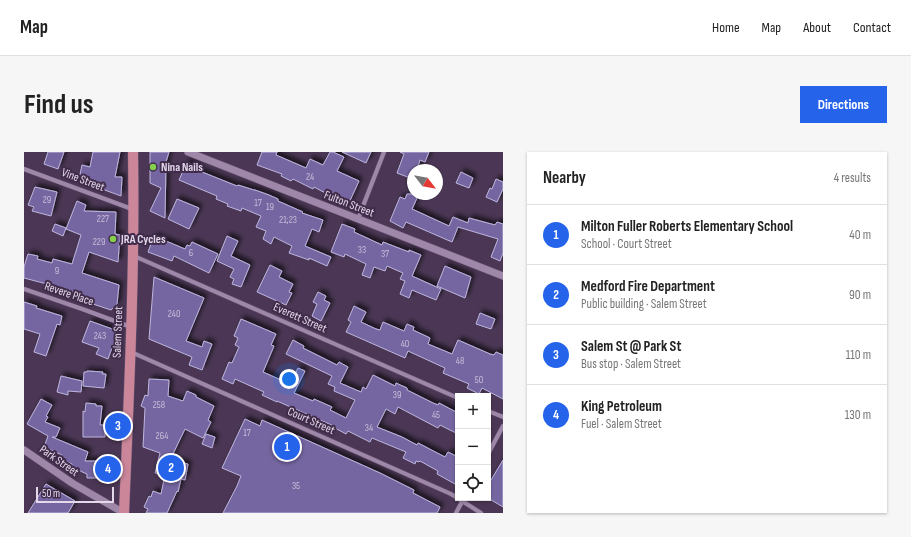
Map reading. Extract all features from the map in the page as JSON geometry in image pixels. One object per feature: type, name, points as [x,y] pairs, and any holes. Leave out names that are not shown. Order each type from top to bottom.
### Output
[{"type":"main road","name":"Salem Street","points":[[124,513],[134,256],[134,152]]},
{"type":"street","name":"Fulton Street","points":[[188,152],[503,276]]},
{"type":"street","points":[[358,219],[384,152]]},
{"type":"street","name":"Vine Street","points":[[24,169],[134,210]]},
{"type":"street","name":"Everett Street","points":[[134,256],[455,397]]},
{"type":"street","name":"Revere Place","points":[[24,289],[131,327]]},
{"type":"street","name":"Court Street","points":[[130,352],[455,496]]},
{"type":"street","points":[[491,412],[503,417]]},
{"type":"street","points":[[491,448],[503,426]]},
{"type":"street","name":"Park Street","points":[[24,450],[72,483],[124,513]]},
{"type":"street","points":[[456,513],[462,501]]},
{"type":"street","name":"Court Street","points":[[464,501],[481,513]]},
{"type":"building","points":[[48,152],[64,152],[58,169],[44,164]]},
{"type":"building","points":[[93,152],[120,152],[115,177],[122,177],[121,196],[102,189],[102,185],[79,179],[82,165],[90,167]]},
{"type":"building","points":[[150,152],[169,152],[166,162],[165,218],[150,211],[161,188],[150,183]]},
{"type":"building","points":[[262,152],[277,152],[276,155],[306,168],[310,159],[323,165],[330,152],[333,152],[344,157],[337,171],[359,181],[348,205],[314,187],[313,189],[293,179],[291,181],[281,176],[282,174],[257,165]]},
{"type":"building","points":[[342,152],[371,152],[366,163]]},
{"type":"building","points":[[400,152],[429,152],[425,162],[420,160],[419,164],[407,164],[407,177],[397,173],[404,154]]},
{"type":"building","points":[[187,162],[198,167],[197,170],[237,186],[238,185],[269,195],[278,199],[278,201],[303,212],[302,213],[323,220],[319,232],[312,229],[305,246],[331,257],[327,266],[309,258],[309,260],[289,253],[292,246],[274,237],[271,244],[263,239],[266,231],[256,227],[261,216],[242,208],[241,211],[227,206],[228,204],[216,199],[217,196],[179,180]]},
{"type":"building","points":[[461,172],[473,178],[469,188],[456,183]]},
{"type":"building","points":[[496,179],[503,182],[503,189],[497,202],[486,197],[490,188],[492,189]]},
{"type":"building","points":[[35,187],[57,192],[51,216],[32,211],[34,207],[28,205]]},
{"type":"building","points":[[407,194],[407,200],[416,200],[412,209],[449,226],[453,217],[468,223],[469,218],[495,225],[497,222],[503,224],[503,253],[500,261],[491,257],[498,239],[458,227],[452,242],[406,222],[403,228],[390,221],[400,197],[405,199]]},
{"type":"building","points":[[177,199],[199,208],[189,229],[168,219]]},
{"type":"building","points":[[77,201],[86,205],[84,211],[116,212],[115,234],[120,235],[118,262],[89,252],[82,273],[119,285],[117,304],[111,310],[93,304],[91,302],[93,299],[70,290],[24,278],[24,267],[28,254],[38,256],[37,259],[52,263],[53,259],[72,264],[81,235],[66,229]]},
{"type":"building","points":[[55,224],[66,228],[63,236],[52,231]]},
{"type":"building","points":[[342,224],[355,229],[354,232],[382,245],[383,242],[421,255],[412,276],[441,289],[436,300],[412,290],[409,298],[400,294],[405,281],[400,279],[403,273],[387,266],[385,271],[374,267],[370,278],[362,275],[366,264],[345,254],[344,257],[331,252]]},
{"type":"building","points":[[154,236],[185,249],[187,245],[190,246],[192,242],[218,254],[209,273],[174,256],[172,261],[148,252]]},
{"type":"building","points":[[227,236],[238,241],[231,256],[250,265],[241,287],[232,284],[234,279],[230,277],[234,269],[217,261]]},
{"type":"building","points":[[270,265],[282,271],[279,277],[293,284],[289,292],[292,293],[286,305],[257,292]]},
{"type":"building","points":[[445,266],[471,277],[465,298],[437,286]]},
{"type":"building","points":[[154,277],[204,298],[186,341],[202,347],[204,341],[212,344],[202,370],[189,365],[192,357],[149,339]]},
{"type":"building","points":[[318,292],[326,296],[324,300],[330,303],[321,321],[312,316],[317,304],[313,302]]},
{"type":"building","points":[[24,302],[37,306],[36,308],[62,316],[60,325],[57,324],[46,356],[34,352],[40,334],[24,329]]},
{"type":"building","points":[[354,306],[366,312],[361,322],[380,330],[383,322],[404,331],[407,324],[414,327],[413,330],[430,338],[428,344],[452,354],[458,340],[490,354],[494,355],[496,352],[503,355],[503,399],[482,388],[480,393],[477,393],[467,388],[469,384],[443,373],[445,368],[408,351],[405,358],[346,332],[351,322],[348,320]]},
{"type":"building","points":[[480,313],[495,319],[491,329],[476,324]]},
{"type":"building","points":[[241,319],[276,334],[271,345],[274,346],[263,372],[290,384],[298,368],[305,371],[294,393],[313,401],[314,399],[332,407],[330,410],[346,418],[355,400],[334,391],[335,387],[328,384],[332,376],[286,354],[293,340],[304,346],[303,348],[337,365],[339,362],[348,367],[340,383],[361,392],[363,387],[366,389],[373,375],[395,386],[396,383],[433,403],[438,405],[439,403],[455,411],[455,432],[440,425],[438,428],[398,407],[395,414],[386,409],[377,427],[417,445],[418,443],[445,457],[448,452],[455,456],[455,484],[437,474],[438,471],[420,461],[416,461],[415,464],[403,458],[406,452],[372,438],[370,442],[348,431],[346,434],[335,428],[336,427],[262,395],[264,392],[235,379],[233,384],[222,379],[229,362],[232,363],[239,347],[235,345],[238,338],[234,336]]},
{"type":"building","points":[[90,321],[118,331],[108,359],[96,354],[99,348],[82,342]]},
{"type":"building","points":[[84,372],[103,372],[102,374],[106,374],[104,388],[83,386]]},
{"type":"building","points":[[61,376],[82,381],[81,392],[68,391],[68,395],[57,392]]},
{"type":"building","points":[[149,379],[169,380],[168,396],[183,401],[187,391],[214,406],[208,420],[211,422],[203,438],[185,429],[170,460],[188,464],[185,480],[181,479],[178,492],[177,491],[167,513],[146,513],[148,509],[144,507],[153,491],[161,494],[165,475],[155,473],[160,453],[143,447],[145,408],[141,406],[145,395],[148,396]]},
{"type":"building","points":[[41,399],[52,405],[46,416],[48,417],[45,422],[60,428],[56,437],[52,437],[88,452],[85,461],[99,461],[98,478],[87,478],[87,474],[71,467],[72,464],[60,459],[62,455],[44,447],[48,436],[27,424]]},
{"type":"building","points":[[86,403],[102,406],[100,425],[105,425],[105,437],[83,437],[83,411],[85,412]]},
{"type":"building","points":[[245,419],[260,426],[262,420],[380,473],[414,490],[413,493],[440,507],[437,513],[223,513],[241,476],[222,468]]},
{"type":"building","points":[[206,434],[215,437],[212,448],[202,444]]},
{"type":"building","points":[[503,460],[503,507],[491,500],[491,480]]},
{"type":"building","points":[[46,484],[75,501],[68,513],[28,513]]},
{"type":"place","name":"Nina Nails","points":[[153,167]]},
{"type":"place","name":"JRA Cycles","points":[[113,239]]},
{"type":"place","name":"Salem St @ Park St","points":[[118,426]]},
{"type":"place","name":"Milton Fuller Roberts Elementary School","points":[[287,447]]},
{"type":"place","name":"Medford Fire Department","points":[[171,468]]},
{"type":"place","name":"King Petroleum","points":[[108,469]]}]
